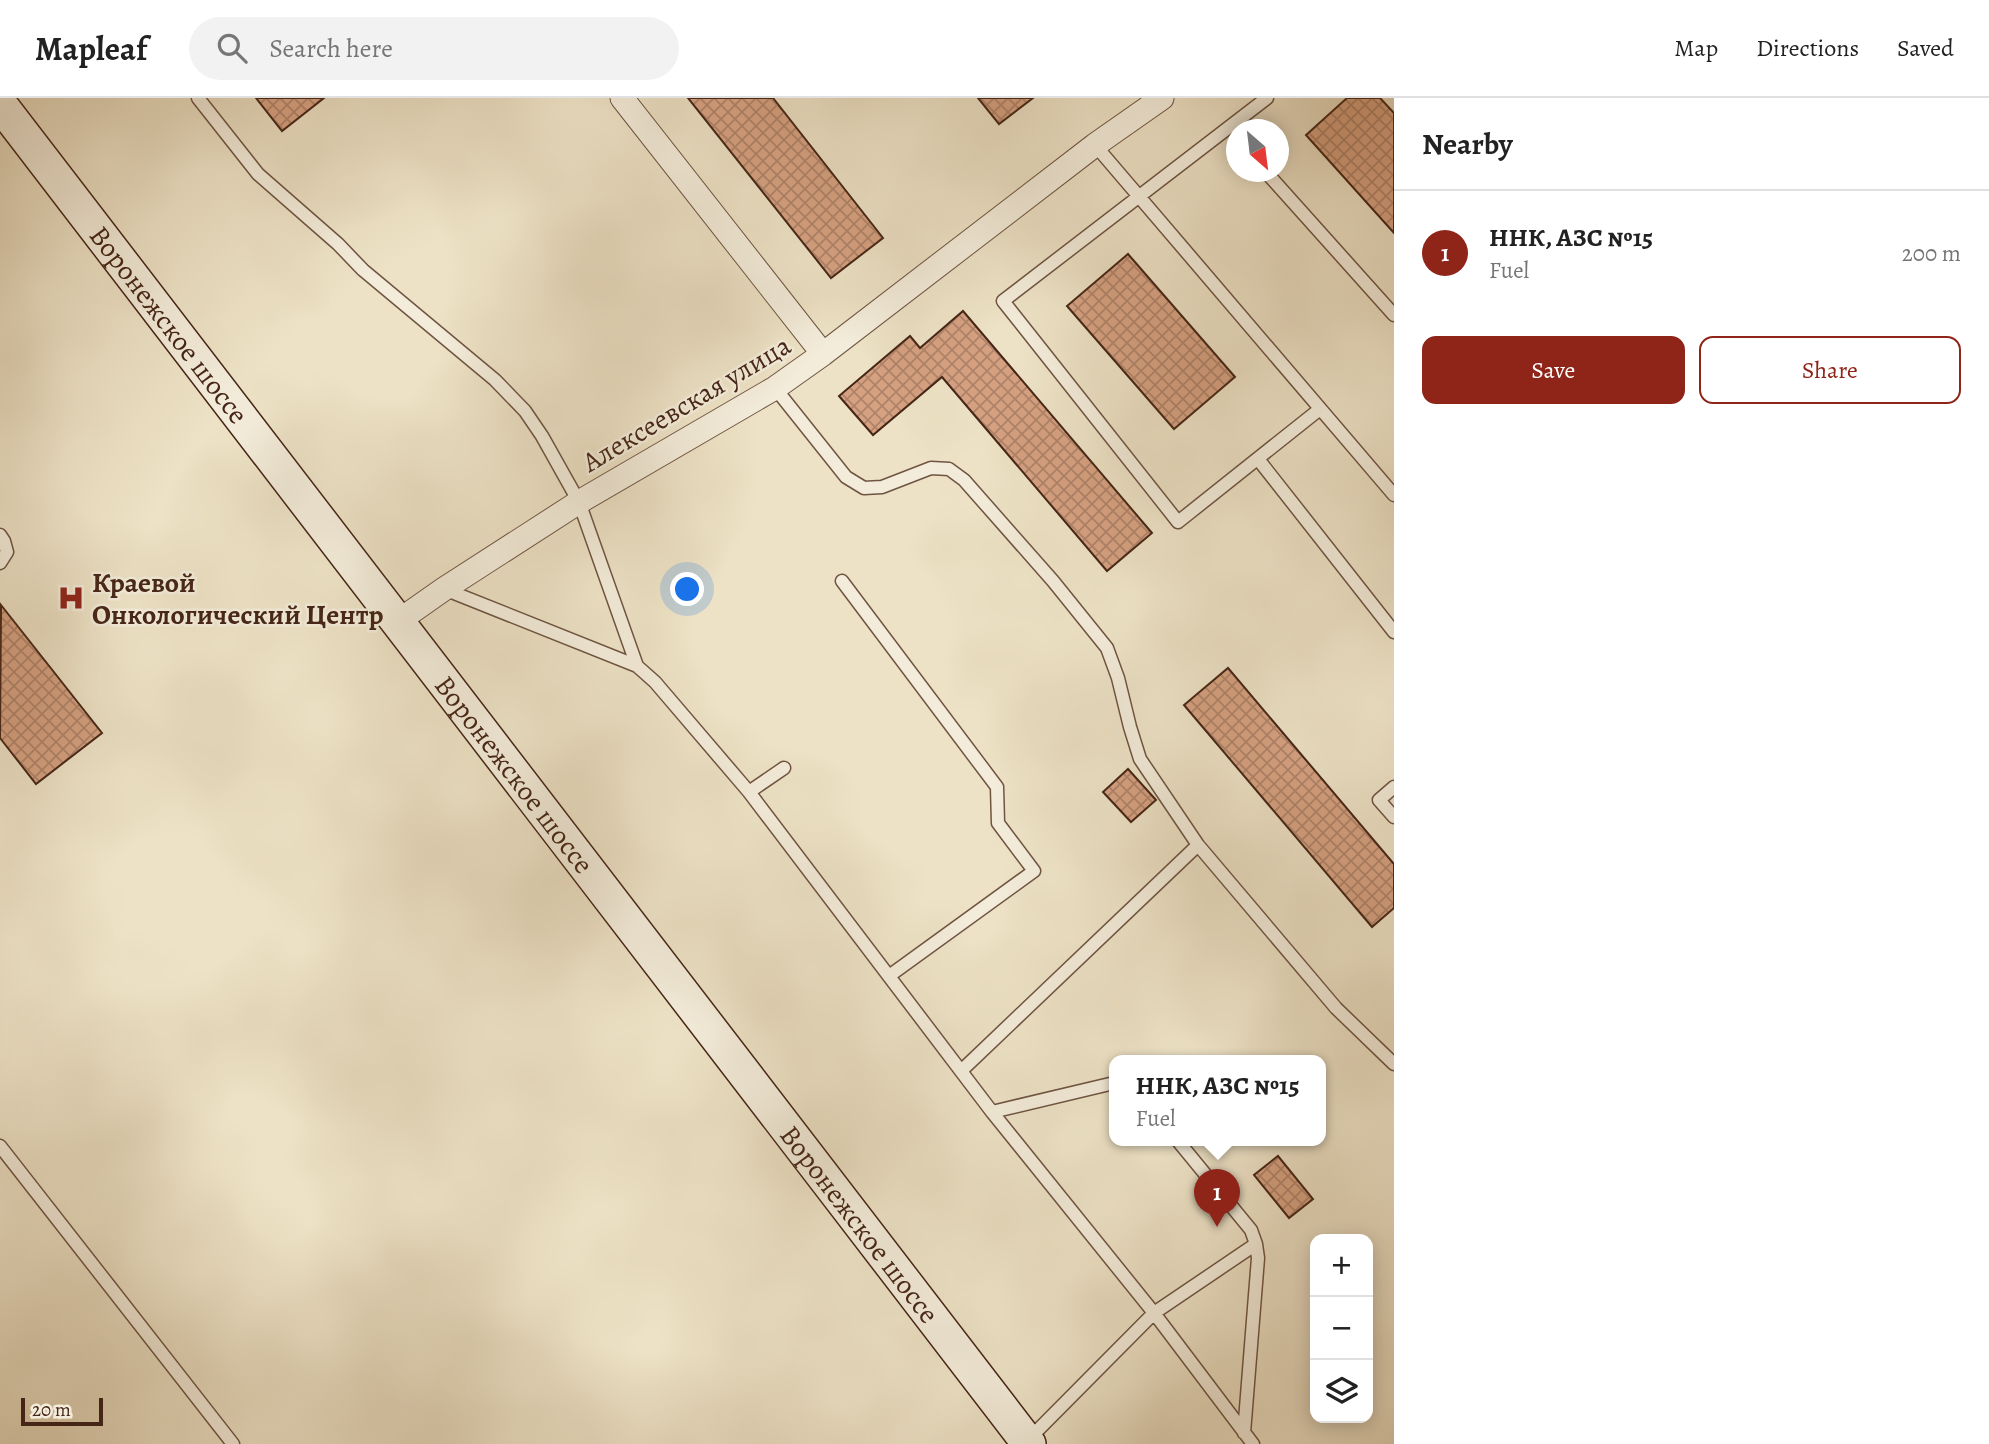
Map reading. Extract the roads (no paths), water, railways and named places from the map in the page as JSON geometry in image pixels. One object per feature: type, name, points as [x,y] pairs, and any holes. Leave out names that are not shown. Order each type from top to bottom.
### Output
[{"type":"main road","name":"Воронежское шоссе","points":[[0,104],[1028,1443]]},
{"type":"street","points":[[622,98],[823,354]]},
{"type":"street","name":"Алексеевская улица","points":[[397,622],[579,502],[775,388],[1095,145],[1162,98]]},
{"type":"lane","points":[[198,98],[258,174],[338,244],[363,270],[495,380],[525,411],[579,502],[637,666]]},
{"type":"lane","points":[[1246,119],[1267,98]]},
{"type":"lane","points":[[1226,137],[1139,197],[1003,301],[1178,522],[1320,409]]},
{"type":"lane","points":[[1095,145],[1394,495]]},
{"type":"lane","points":[[1275,182],[1394,315]]},
{"type":"lane","points":[[775,388],[846,477],[863,488],[882,488],[931,468],[949,469],[964,480],[1054,581],[1107,648],[1140,759],[1198,845],[1336,1008],[1394,1064]]},
{"type":"lane","points":[[1258,459],[1394,632]]},
{"type":"lane","points":[[0,535],[7,552],[0,563]]},
{"type":"lane","points":[[842,581],[997,787],[998,823],[1034,871],[889,976]]},
{"type":"lane","points":[[444,589],[637,666],[654,682],[749,792],[992,1112],[1154,1313],[1253,1444]]},
{"type":"lane","points":[[749,792],[784,768]]},
{"type":"lane","points":[[1394,787],[1379,800],[1394,817]]},
{"type":"lane","points":[[961,1071],[1198,845]]},
{"type":"lane","points":[[992,1112],[1109,1084]]},
{"type":"lane","points":[[0,1146],[233,1444]]},
{"type":"lane","points":[[1182,1146],[1251,1230],[1256,1244],[1258,1258],[1244,1433]]},
{"type":"lane","points":[[1028,1443],[1154,1313],[1256,1244]]},
{"type":"place","name":"Краевой Онкологический Центр","points":[[71,598]]},
{"type":"place","name":"ННК, АЗС №15","points":[[1217,1227]]}]
